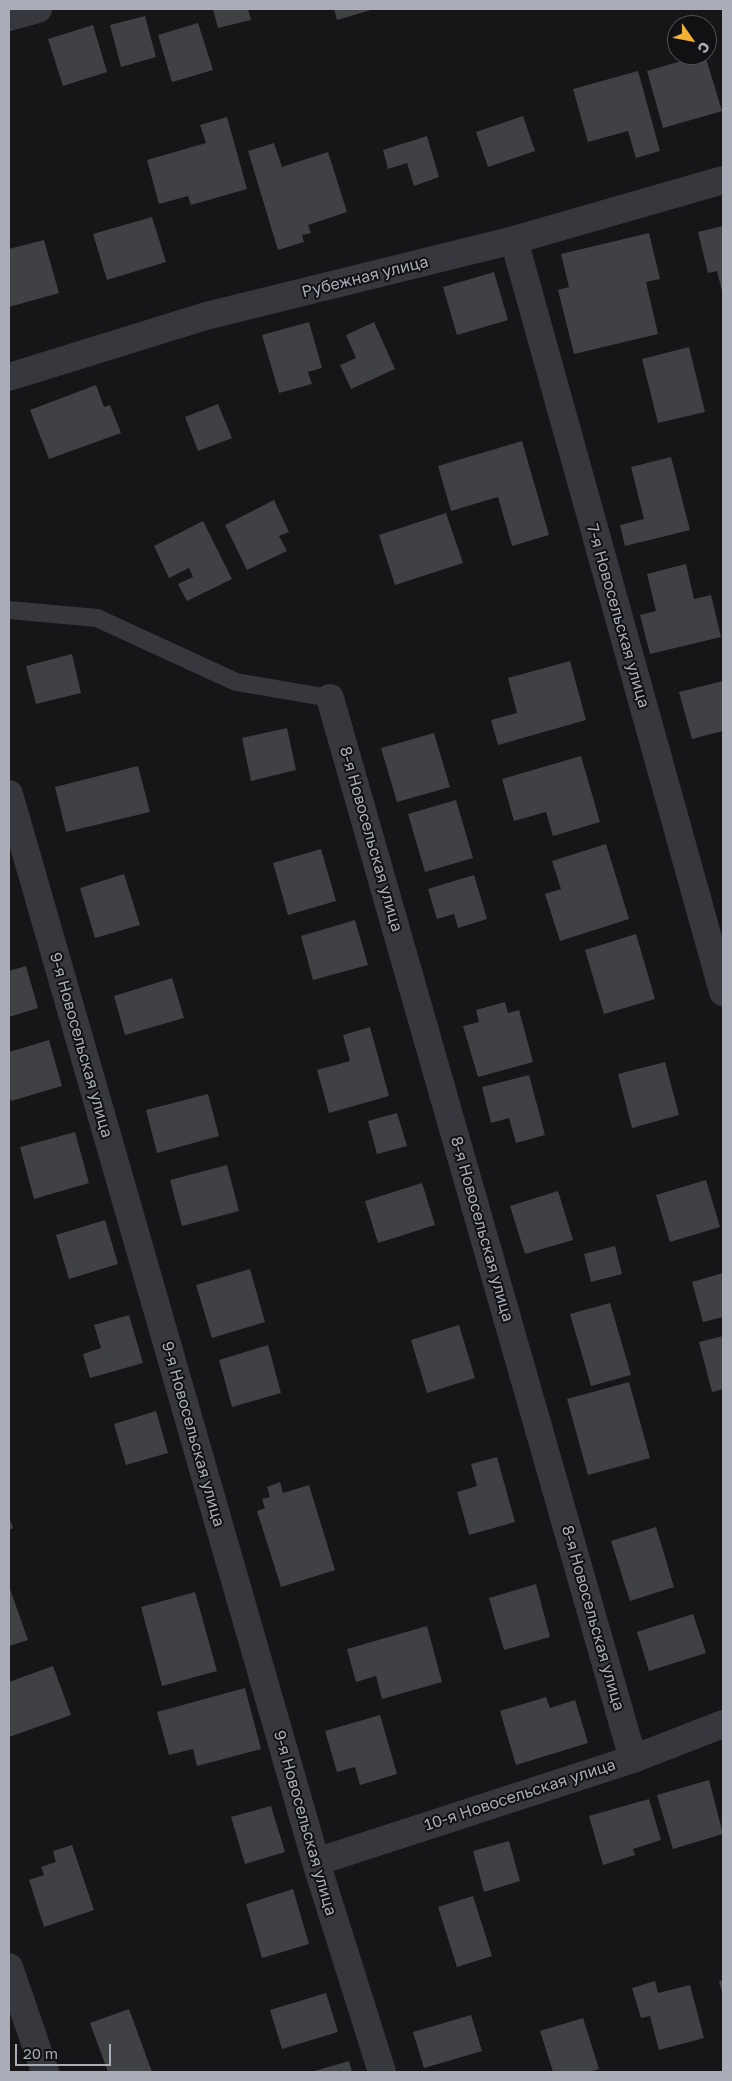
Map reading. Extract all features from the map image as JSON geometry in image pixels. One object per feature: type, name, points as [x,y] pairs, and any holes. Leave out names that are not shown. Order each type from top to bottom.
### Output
[{"type":"street","points":[[9,17],[38,9]]},
{"type":"street","name":"Рубежная улица","points":[[9,377],[206,316],[514,240],[723,180]]},
{"type":"street","name":"7-я Новосельская улица","points":[[514,240],[723,992]]},
{"type":"street","name":"8-я Новосельская улица","points":[[330,698],[633,1759]]},
{"type":"street","name":"9-я Новосельская улица","points":[[9,794],[316,1862],[382,2072]]},
{"type":"street","name":"10-я Новосельская улица","points":[[316,1862],[633,1759],[723,1724]]},
{"type":"street","points":[[9,1967],[45,2072]]},
{"type":"lane","points":[[9,610],[97,618],[236,682],[330,698]]},
{"type":"building","points":[[213,9],[248,9],[251,20],[218,28]]},
{"type":"building","points":[[334,9],[374,9],[337,20]]},
{"type":"building","points":[[145,16],[156,57],[121,67],[110,25]]},
{"type":"building","points":[[198,23],[213,70],[172,82],[158,35]]},
{"type":"building","points":[[93,25],[107,72],[63,86],[48,39]]},
{"type":"building","points":[[668,65],[708,65],[722,111],[663,128],[647,71]]},
{"type":"building","points":[[638,71],[660,151],[636,158],[628,131],[588,142],[573,89]]},
{"type":"building","points":[[523,116],[535,151],[488,167],[476,132]]},
{"type":"building","points":[[227,117],[247,189],[191,205],[188,196],[159,204],[147,160],[206,143],[200,125]]},
{"type":"building","points":[[427,136],[439,177],[414,186],[407,163],[388,169],[383,150]]},
{"type":"building","points":[[274,143],[282,167],[328,152],[347,212],[308,225],[311,233],[302,235],[304,242],[278,250],[248,151]]},
{"type":"building","points":[[152,217],[166,262],[107,280],[93,234]]},
{"type":"building","points":[[723,226],[723,295],[717,271],[708,273],[698,232]]},
{"type":"building","points":[[649,233],[660,279],[646,282],[658,334],[574,354],[558,290],[569,287],[561,254]]},
{"type":"building","points":[[44,240],[59,293],[9,307],[9,249]]},
{"type":"building","points":[[494,272],[508,320],[457,335],[443,287]]},
{"type":"building","points":[[309,322],[322,368],[308,372],[312,384],[279,393],[262,335]]},
{"type":"building","points":[[374,322],[395,369],[351,389],[340,365],[356,358],[346,335]]},
{"type":"building","points":[[689,347],[705,412],[658,423],[642,359]]},
{"type":"building","points":[[96,385],[104,407],[110,405],[121,433],[49,459],[30,410]]},
{"type":"building","points":[[218,404],[232,438],[198,451],[185,417]]},
{"type":"building","points":[[522,441],[549,535],[512,546],[498,497],[451,511],[438,466]]},
{"type":"building","points":[[671,457],[690,530],[625,546],[620,525],[644,519],[631,467]]},
{"type":"building","points":[[274,500],[289,532],[279,536],[287,551],[247,570],[225,525]]},
{"type":"building","points":[[446,513],[463,563],[395,585],[379,535]]},
{"type":"building","points":[[203,521],[232,579],[187,601],[178,584],[193,577],[189,568],[169,578],[154,546]]},
{"type":"building","points":[[686,564],[694,599],[711,595],[721,637],[650,654],[640,615],[656,611],[647,574]]},
{"type":"building","points":[[72,654],[81,693],[36,704],[26,666]]},
{"type":"building","points":[[570,661],[586,720],[498,745],[491,720],[517,713],[508,678]]},
{"type":"building","points":[[723,681],[723,731],[692,739],[679,692]]},
{"type":"building","points":[[287,728],[296,770],[251,781],[242,738]]},
{"type":"building","points":[[434,733],[450,787],[397,802],[381,748]]},
{"type":"building","points":[[581,756],[600,822],[553,836],[546,812],[514,821],[502,779]]},
{"type":"building","points":[[138,766],[150,812],[66,832],[55,787]]},
{"type":"building","points":[[456,800],[473,858],[425,872],[408,814]]},
{"type":"building","points":[[606,844],[629,919],[560,941],[545,894],[561,889],[552,861]]},
{"type":"building","points":[[321,849],[336,901],[288,915],[273,863]]},
{"type":"building","points":[[124,874],[140,925],[95,938],[80,888]]},
{"type":"building","points":[[474,875],[487,919],[458,928],[454,914],[437,919],[428,889]]},
{"type":"building","points":[[355,920],[368,965],[313,980],[301,936]]},
{"type":"building","points":[[636,934],[655,999],[604,1014],[585,950]]},
{"type":"building","points":[[26,966],[38,1008],[9,1017],[9,971]]},
{"type":"building","points":[[172,978],[184,1018],[125,1035],[114,996]]},
{"type":"building","points":[[505,1002],[508,1013],[519,1010],[533,1062],[478,1077],[463,1026],[479,1022],[476,1010]]},
{"type":"building","points":[[370,1027],[389,1096],[329,1113],[317,1070],[350,1061],[343,1035]]},
{"type":"building","points":[[49,1040],[62,1086],[11,1101],[9,1093],[9,1052]]},
{"type":"building","points":[[665,1062],[679,1115],[632,1128],[618,1074]]},
{"type":"building","points":[[529,1075],[545,1135],[516,1143],[509,1118],[491,1123],[482,1087]]},
{"type":"building","points":[[208,1094],[219,1136],[157,1153],[146,1110]]},
{"type":"building","points":[[397,1113],[407,1146],[377,1154],[368,1121]]},
{"type":"building","points":[[75,1132],[89,1183],[34,1199],[20,1147]]},
{"type":"building","points":[[227,1165],[239,1211],[182,1226],[170,1180]]},
{"type":"building","points":[[706,1180],[720,1227],[670,1242],[656,1195]]},
{"type":"building","points":[[422,1183],[435,1225],[378,1243],[365,1201]]},
{"type":"building","points":[[558,1191],[573,1240],[525,1254],[510,1206]]},
{"type":"building","points":[[105,1220],[118,1264],[69,1279],[56,1235]]},
{"type":"building","points":[[615,1246],[622,1274],[591,1282],[584,1254]]},
{"type":"building","points":[[250,1269],[265,1322],[212,1338],[196,1285]]},
{"type":"building","points":[[723,1273],[723,1317],[703,1322],[692,1282]]},
{"type":"building","points":[[610,1303],[631,1375],[591,1386],[570,1314]]},
{"type":"building","points":[[129,1315],[143,1363],[90,1378],[83,1354],[101,1348],[94,1325]]},
{"type":"building","points":[[459,1325],[475,1378],[427,1393],[411,1340]]},
{"type":"building","points":[[723,1336],[723,1389],[712,1392],[699,1342]]},
{"type":"building","points":[[268,1345],[281,1393],[232,1407],[219,1360]]},
{"type":"building","points":[[629,1382],[650,1458],[588,1475],[567,1399]]},
{"type":"building","points":[[156,1411],[168,1453],[126,1465],[114,1424]]},
{"type":"building","points":[[497,1457],[515,1522],[469,1535],[457,1492],[477,1486],[471,1464]]},
{"type":"building","points":[[280,1482],[283,1493],[309,1485],[335,1570],[281,1587],[257,1511],[265,1508],[262,1499],[270,1497],[267,1487]]},
{"type":"building","points":[[9,1517],[13,1528],[9,1530]]},
{"type":"building","points":[[656,1527],[674,1587],[630,1601],[611,1541]]},
{"type":"building","points":[[536,1584],[550,1637],[504,1650],[489,1598]]},
{"type":"building","points":[[9,1586],[28,1640],[9,1646]]},
{"type":"building","points":[[195,1592],[217,1671],[162,1686],[141,1607]]},
{"type":"building","points":[[693,1614],[706,1653],[649,1671],[637,1632]]},
{"type":"building","points":[[427,1626],[442,1682],[382,1699],[376,1676],[356,1682],[347,1649]]},
{"type":"building","points":[[53,1666],[71,1715],[9,1737],[9,1682]]},
{"type":"building","points":[[245,1688],[261,1749],[197,1766],[193,1749],[169,1755],[157,1712]]},
{"type":"building","points":[[546,1697],[550,1708],[575,1700],[588,1743],[516,1765],[500,1711]]},
{"type":"building","points":[[380,1715],[397,1774],[360,1785],[355,1767],[337,1772],[325,1731]]},
{"type":"building","points":[[709,1780],[723,1834],[673,1849],[657,1795]]},
{"type":"building","points":[[649,1799],[661,1840],[633,1849],[635,1855],[603,1865],[589,1816]]},
{"type":"building","points":[[271,1806],[285,1852],[245,1864],[231,1817]]},
{"type":"building","points":[[509,1841],[520,1881],[484,1892],[473,1851]]},
{"type":"building","points":[[72,1845],[94,1910],[44,1927],[29,1880],[44,1875],[41,1867],[56,1862],[53,1851]]},
{"type":"building","points":[[293,1889],[309,1944],[262,1958],[246,1904]]},
{"type":"building","points":[[473,1896],[492,1956],[457,1967],[438,1907]]},
{"type":"building","points":[[723,1980],[723,1995],[719,1981]]},
{"type":"building","points":[[655,1981],[658,1993],[690,1985],[704,2038],[659,2050],[650,2016],[641,2018],[632,1988]]},
{"type":"building","points":[[326,1993],[338,2032],[282,2049],[270,2010]]},
{"type":"building","points":[[129,2009],[152,2072],[108,2072],[90,2023]]},
{"type":"building","points":[[471,2015],[482,2051],[424,2068],[413,2032]]},
{"type":"building","points":[[583,2018],[599,2069],[590,2072],[553,2072],[540,2031]]},
{"type":"building","points":[[349,2061],[352,2072],[311,2072]]}]
